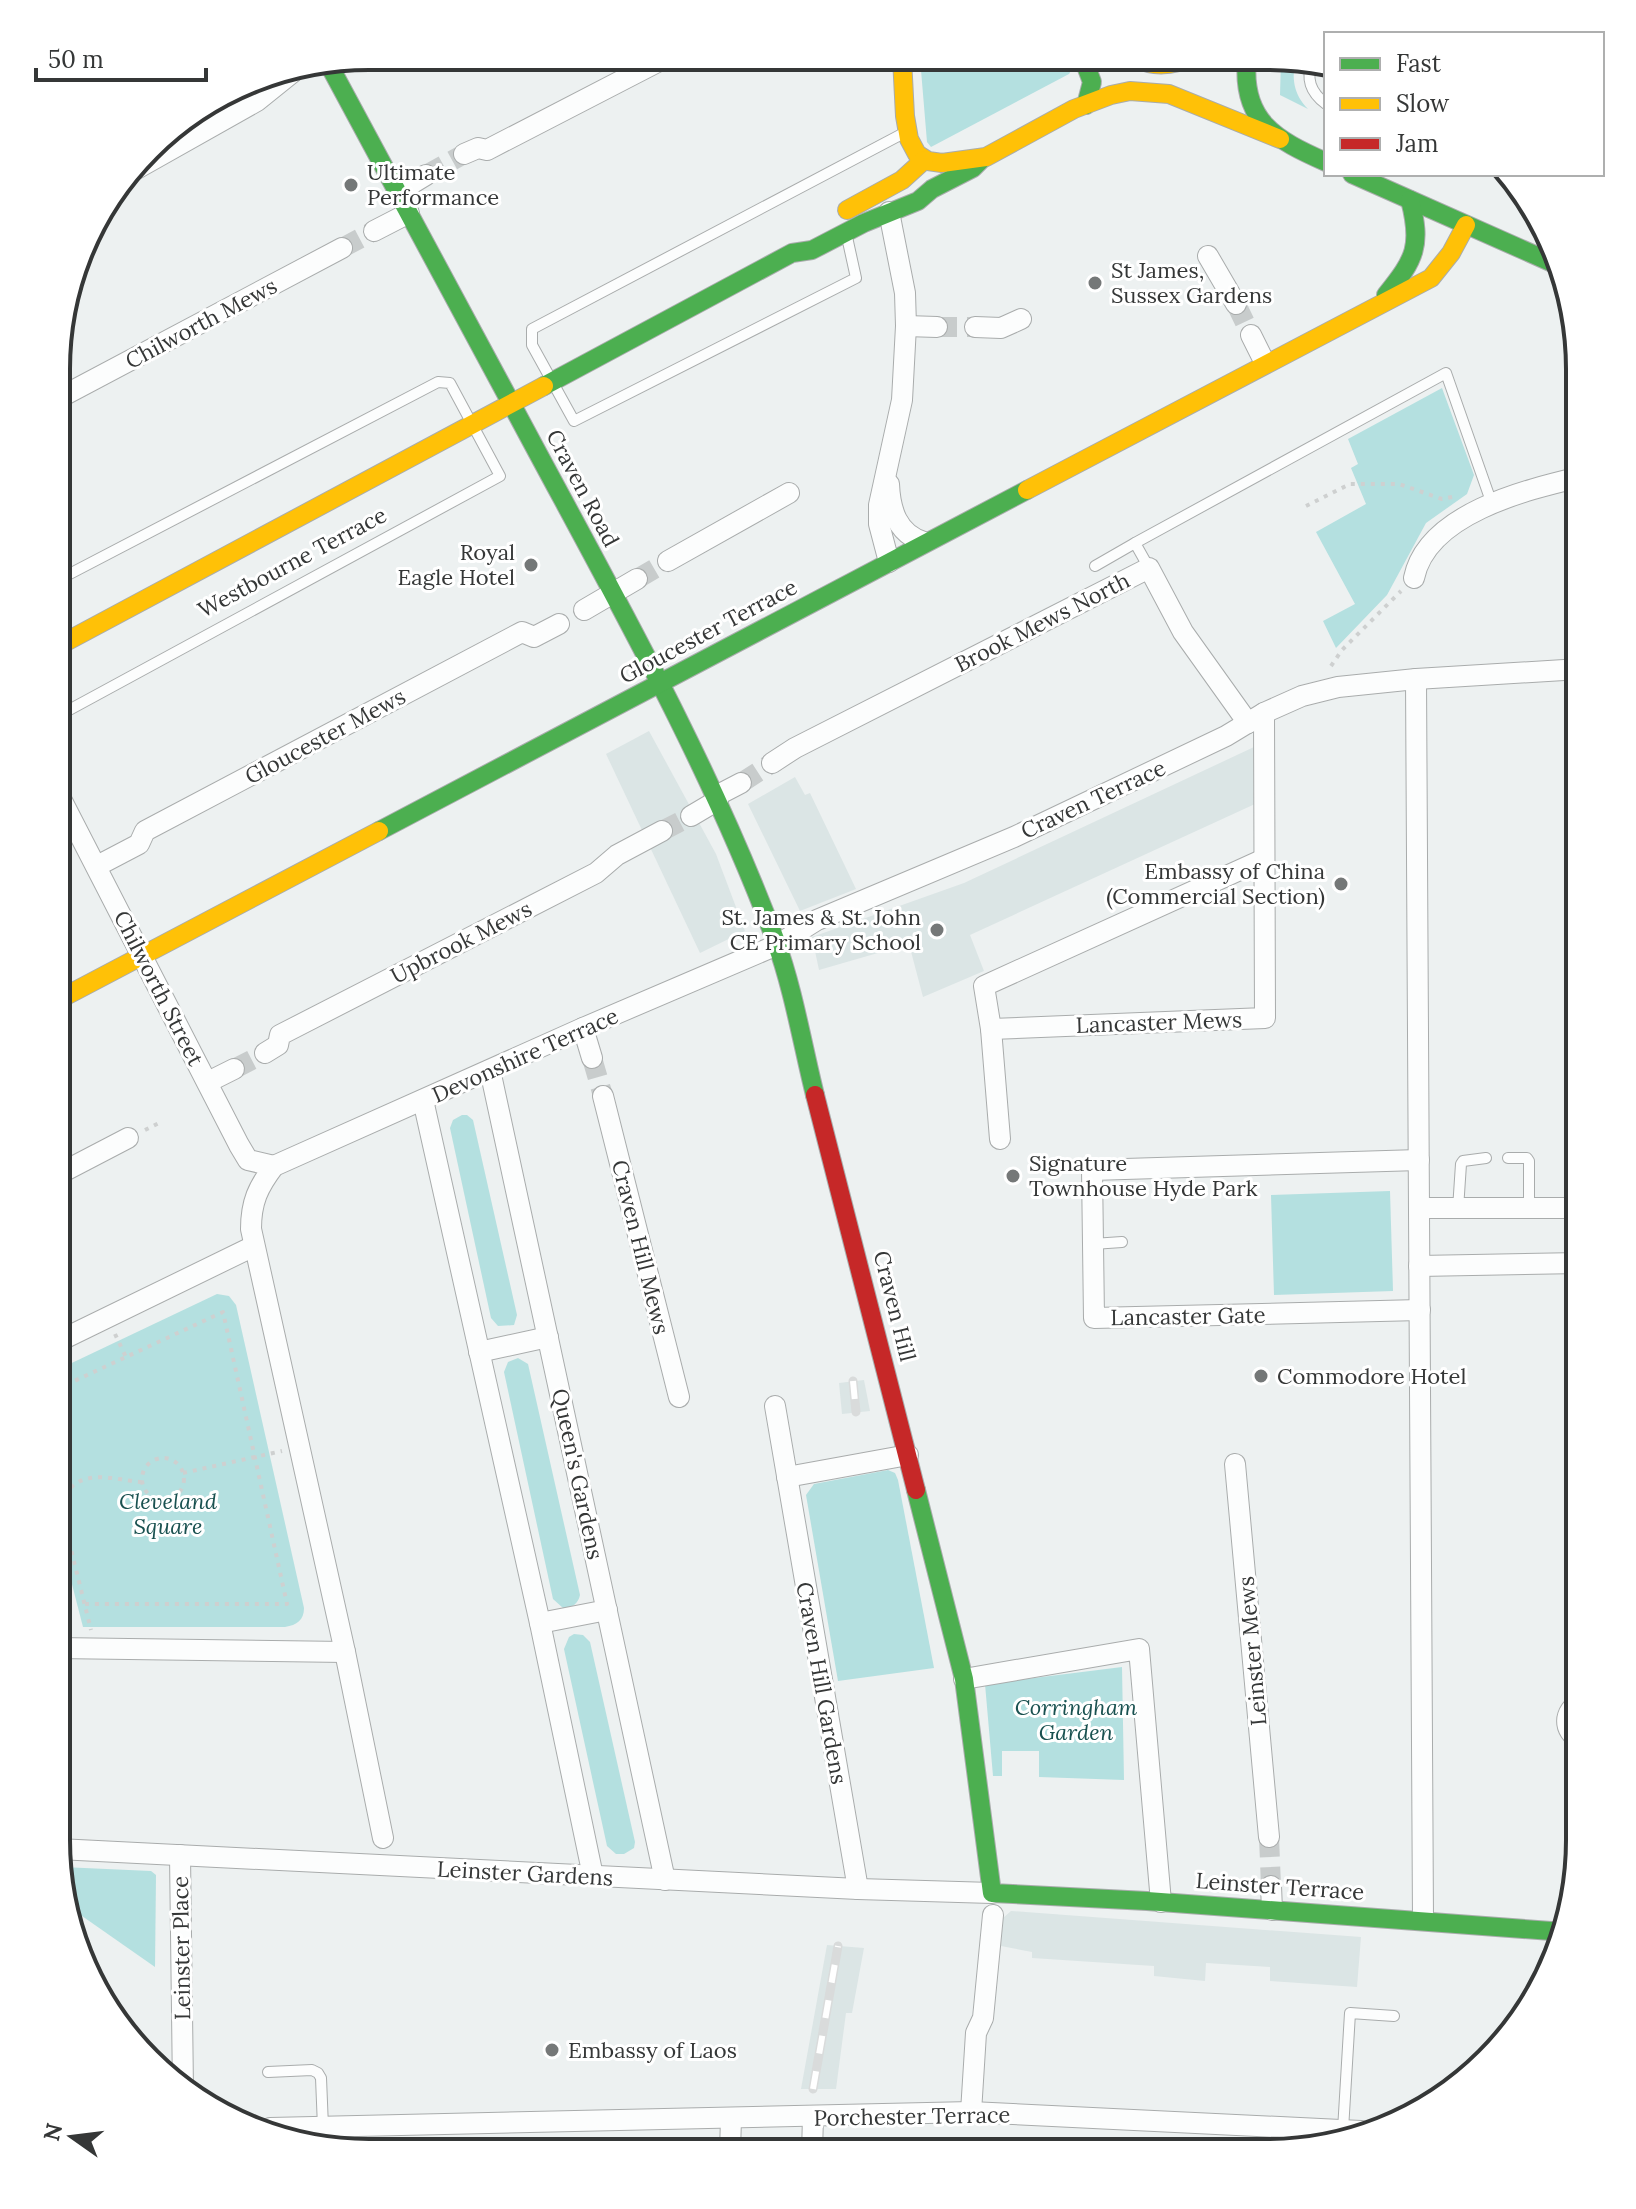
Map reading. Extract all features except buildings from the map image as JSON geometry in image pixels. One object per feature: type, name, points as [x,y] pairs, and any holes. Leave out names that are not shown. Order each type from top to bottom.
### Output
[{"type":"main road","points":[[903,70],[912,148],[924,160],[939,164],[982,159]]},
{"type":"main road","points":[[1086,105],[1092,82],[1088,70]]},
{"type":"main road","points":[[1246,70],[1248,94],[1261,118],[1280,139]]},
{"type":"main road","name":"Craven Road","points":[[333,73],[659,683],[717,798],[777,945]]},
{"type":"main road","name":"Westbourne Terrace","points":[[70,640],[792,253],[812,250],[918,201],[932,189],[973,168],[982,159],[1086,105],[1129,91],[1171,95],[1255,133],[1280,139],[1324,161]]},
{"type":"main road","points":[[833,217],[902,180],[924,160]]},
{"type":"main road","points":[[1357,176],[1545,260]]},
{"type":"main road","name":"Gloucester Terrace","points":[[1381,302],[1414,260],[1419,238],[1410,200]]},
{"type":"main road","name":"Gloucester Terrace","points":[[70,993],[1431,278],[1451,253],[1466,225]]},
{"type":"main road","points":[[792,253],[811,228]]},
{"type":"main road","name":"Craven Hill","points":[[777,945],[964,1679]]},
{"type":"main road","points":[[964,1679],[992,1893]]},
{"type":"main road","name":"Leinster Terrace","points":[[992,1893],[1161,1902],[1552,1931]]},
{"type":"street","points":[[464,154],[478,148],[487,150],[642,70]]},
{"type":"street","points":[[161,155],[257,101],[277,85]]},
{"type":"street","points":[[398,192],[426,175]]},
{"type":"street","points":[[889,212],[905,293],[906,326],[902,400],[879,505],[879,524],[889,562]]},
{"type":"street","points":[[374,231],[409,213]]},
{"type":"street","name":"Chilworth Mews","points":[[70,392],[342,248]]},
{"type":"street","points":[[1208,256],[1236,304]]},
{"type":"street","points":[[975,327],[1001,328],[1021,319]]},
{"type":"street","points":[[906,326],[937,327]]},
{"type":"street","points":[[1251,335],[1265,363]]},
{"type":"street","points":[[888,472],[890,498],[900,527],[912,538],[924,542]]},
{"type":"street","points":[[1414,578],[1417,563],[1428,547],[1489,497],[1566,480]]},
{"type":"street","points":[[668,561],[789,493]]},
{"type":"street","name":"Brook Mews North","points":[[772,763],[795,748],[1149,568],[1183,632],[1256,718]]},
{"type":"street","points":[[584,610],[637,579]]},
{"type":"street","name":"Gloucester Mews","points":[[97,866],[139,844],[145,831],[508,639],[522,632],[534,637],[559,624]]},
{"type":"street","points":[[1423,1920],[1416,679],[1566,670]]},
{"type":"street","name":"Craven Terrace","points":[[777,945],[817,920],[1014,837],[1226,736],[1302,696],[1338,687],[1416,679]]},
{"type":"street","name":"Lancaster Mews","points":[[991,1029],[1265,1018],[1264,859],[1256,718]]},
{"type":"street","points":[[691,816],[741,783]]},
{"type":"street","name":"Chilworth Street","points":[[70,815],[248,1160],[274,1166]]},
{"type":"street","name":"Upbrook Mews","points":[[265,1053],[278,1045],[280,1035],[596,873],[617,855],[662,831]]},
{"type":"street","points":[[1000,1139],[991,1029],[984,986],[1264,859]]},
{"type":"street","name":"Devonshire Terrace","points":[[274,1166],[777,945]]},
{"type":"street","points":[[583,1028],[592,1058]]},
{"type":"street","points":[[208,1082],[234,1069]]},
{"type":"street","name":"Queen's Gardens","points":[[490,1070],[665,1880]]},
{"type":"street","name":"Craven Hill Mews","points":[[603,1096],[679,1397]]},
{"type":"street","points":[[423,1100],[593,1876]]},
{"type":"street","points":[[70,1168],[128,1138]]},
{"type":"street","name":"Lancaster Gate","points":[[1419,1160],[1092,1170],[1094,1318],[1420,1310]]},
{"type":"street","points":[[274,1166],[253,1200],[251,1229],[383,1838]]},
{"type":"street","points":[[1420,1208],[1566,1208]]},
{"type":"street","points":[[70,1336],[254,1246]]},
{"type":"street","points":[[1419,1266],[1566,1263]]},
{"type":"street","points":[[479,1352],[548,1337]]},
{"type":"street","name":"Craven Hill Gardens","points":[[775,1406],[858,1889]]},
{"type":"street","points":[[787,1477],[908,1455]]},
{"type":"street","name":"Leinster Mews","points":[[1235,1464],[1269,1837]]},
{"type":"street","points":[[540,1623],[607,1610]]},
{"type":"street","points":[[70,1648],[345,1652]]},
{"type":"street","points":[[964,1679],[1139,1649],[1161,1902]]},
{"type":"street","name":"Leinster Gardens","points":[[71,1850],[992,1893]]},
{"type":"street","name":"Leinster Place","points":[[180,1855],[183,2074]]},
{"type":"street","points":[[1271,1886],[1272,1910]]},
{"type":"street","points":[[971,2112],[976,2033],[983,2018],[993,1915]]},
{"type":"street","name":"Porchester Terrace","points":[[288,2128],[971,2112],[1338,2130]]},
{"type":"street","points":[[812,2139],[813,2117]]},
{"type":"street","points":[[730,2139],[731,2119]]},
{"type":"lane","points":[[1309,74],[1315,96],[1324,103]]},
{"type":"lane","points":[[846,233],[856,278],[574,421],[532,345],[532,329],[908,131]]},
{"type":"lane","points":[[1095,566],[1446,373],[1489,497]]},
{"type":"lane","name":"Westbourne Terrace","points":[[70,574],[438,382],[450,383],[500,476],[70,709]]},
{"type":"lane","points":[[1135,543],[1149,568]]},
{"type":"lane","points":[[1458,1209],[1461,1164],[1463,1161],[1486,1158]]},
{"type":"lane","points":[[1508,1158],[1527,1158],[1529,1161],[1529,1208]]},
{"type":"lane","points":[[1093,1244],[1122,1242]]},
{"type":"lane","points":[[1566,1707],[1562,1724],[1566,1733]]},
{"type":"lane","points":[[1352,2126],[1350,2013],[1394,2016]]},
{"type":"lane","points":[[268,2072],[312,2070],[318,2073],[321,2078],[323,2127]]},
{"type":"path","points":[[1306,506],[1350,484],[1399,484],[1442,499],[1489,497]]},
{"type":"path","points":[[1342,650],[1414,578]]},
{"type":"path","points":[[70,1383],[223,1312],[287,1604],[85,1604],[70,1546]]},
{"type":"path","points":[[183,1473],[299,1447]]},
{"type":"path","points":[[162,1458],[175,1462],[183,1473],[182,1487],[167,1499],[148,1494],[142,1482],[142,1475],[149,1463],[162,1458]]},
{"type":"path","points":[[70,1489],[89,1478],[112,1476],[142,1482]]},
{"type":"shaded area","points":[[649,731],[716,854],[745,931],[700,953],[606,754]]},
{"type":"shaded area","points":[[1254,747],[1255,804],[970,935],[984,971],[923,997],[909,944],[819,970],[812,937],[964,883]]},
{"type":"shaded area","points":[[795,777],[805,795],[810,793],[856,889],[800,911],[748,804]]},
{"type":"shaded area","points":[[864,1380],[870,1411],[842,1414],[839,1383]]},
{"type":"shaded area","points":[[1011,1911],[1361,1937],[1357,1987],[1270,1981],[1270,1967],[1206,1963],[1205,1981],[1154,1976],[1154,1966],[1032,1958],[1032,1952],[1001,1946],[1003,1918]]},
{"type":"shaded area","points":[[827,1945],[864,1948],[852,2013],[846,2013],[836,2089],[801,2089]]},
{"type":"green space","points":[[921,70],[1071,70],[931,147],[927,142]]},
{"type":"green space","points":[[1281,71],[1294,72],[1295,86],[1308,109],[1280,95]]},
{"type":"green space","points":[[1442,388],[1474,475],[1467,494],[1426,523],[1387,595],[1336,648],[1323,621],[1355,604],[1316,532],[1366,504],[1351,468],[1358,464],[1348,439]]},
{"type":"green space","points":[[462,1115],[473,1120],[517,1315],[514,1325],[498,1326],[491,1318],[450,1128],[453,1120]]},
{"type":"green space","points":[[1390,1191],[1393,1291],[1274,1295],[1271,1195]]},
{"type":"green space","name":"Cleveland Square","points":[[217,1294],[229,1296],[236,1305],[304,1608],[301,1619],[285,1627],[83,1627],[70,1576],[70,1364]]},
{"type":"green space","points":[[518,1358],[528,1364],[580,1595],[576,1603],[569,1607],[563,1608],[553,1599],[504,1372],[508,1362]]},
{"type":"green space","points":[[888,1470],[895,1473],[898,1480],[934,1668],[838,1681],[806,1495],[814,1484]]},
{"type":"green space","points":[[583,1635],[590,1642],[635,1842],[634,1848],[624,1854],[616,1854],[607,1846],[564,1649],[569,1637]]},
{"type":"green space","name":"Corringham Garden","points":[[1122,1667],[1124,1780],[1039,1777],[1039,1751],[1002,1751],[1002,1776],[993,1776],[985,1684]]},
{"type":"green space","points":[[72,1867],[151,1871],[156,1875],[155,1967],[79,1914]]},
{"type":"tunnel","points":[[426,175],[464,154]]},
{"type":"tunnel","points":[[342,248],[374,231]]},
{"type":"tunnel","points":[[1236,304],[1251,335]]},
{"type":"tunnel","points":[[937,327],[975,327]]},
{"type":"tunnel","points":[[637,579],[668,561]]},
{"type":"tunnel","points":[[741,783],[772,763]]},
{"type":"tunnel","points":[[662,831],[691,816]]},
{"type":"tunnel","points":[[234,1069],[265,1053]]},
{"type":"tunnel","points":[[592,1058],[603,1096]]},
{"type":"tunnel","points":[[1269,1837],[1271,1886]]},
{"type":"railway","points":[[853,1381],[856,1412]]},
{"type":"railway","points":[[813,2089],[838,1946]]},
{"type":"traffic: fast","points":[[1086,105],[1092,82],[1088,70]]},
{"type":"traffic: fast","points":[[1247,70],[1250,98],[1266,126],[1277,136],[1324,161]]},
{"type":"traffic: fast","points":[[333,73],[511,403]]},
{"type":"traffic: fast","points":[[544,386],[792,253],[812,250],[864,223],[918,201],[932,189],[973,168],[982,159]]},
{"type":"traffic: fast","points":[[1357,176],[1545,259]]},
{"type":"traffic: fast","points":[[1386,295],[1404,271],[1413,251],[1415,229],[1410,200]]},
{"type":"traffic: fast","points":[[511,403],[618,602],[718,803],[782,960],[815,1095]]},
{"type":"traffic: fast","points":[[379,831],[1027,490]]},
{"type":"traffic: fast","points":[[916,1490],[964,1679],[992,1893],[1147,1901],[1552,1931]]},
{"type":"traffic: slow","points":[[903,70],[909,139],[917,154],[928,161],[942,163],[986,157],[1074,109],[1130,91],[1169,94],[1280,139]]},
{"type":"traffic: slow","points":[[847,210],[902,180],[924,160]]},
{"type":"traffic: slow","points":[[1027,490],[1431,278],[1451,253],[1466,225]]},
{"type":"traffic: slow","points":[[70,640],[544,386]]},
{"type":"traffic: slow","points":[[70,994],[379,831]]},
{"type":"traffic: jam","points":[[815,1095],[916,1490]]},
{"type":"place","name":"Ultimate Performance","points":[[351,185]]},
{"type":"place","name":"St James, Sussex Gardens","points":[[1095,283]]},
{"type":"place","name":"Royal Eagle Hotel","points":[[531,565]]},
{"type":"place","name":"Embassy of China (Commercial Section)","points":[[1341,884]]},
{"type":"place","name":"St. James & St. John CE Primary School","points":[[937,930]]},
{"type":"place","name":"Signature Townhouse Hyde Park","points":[[1013,1176]]},
{"type":"place","name":"Commodore Hotel","points":[[1261,1376]]},
{"type":"place","name":"Embassy of Laos","points":[[552,2050]]}]
